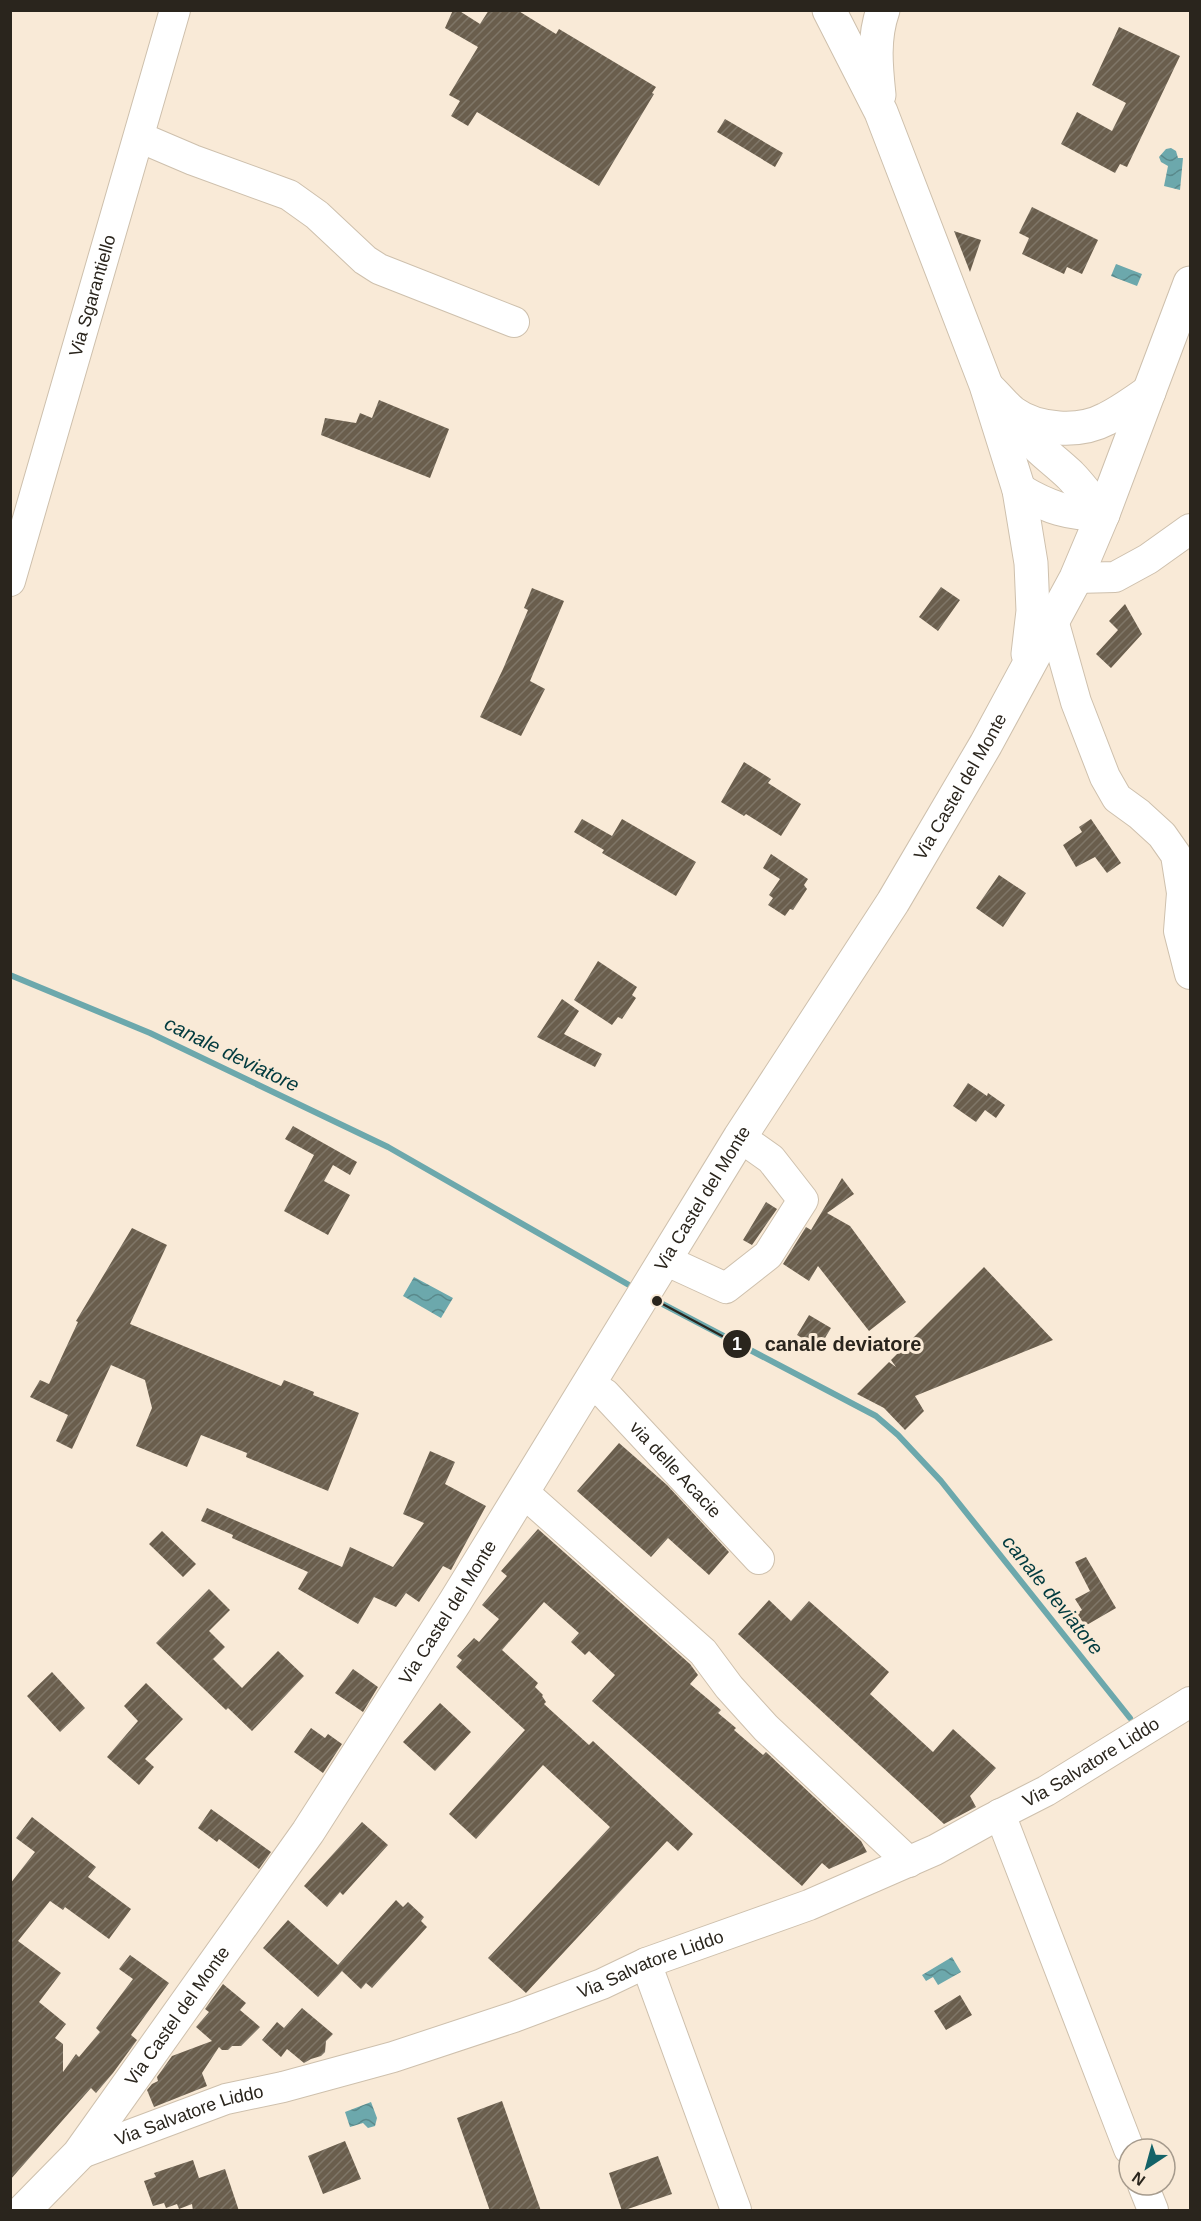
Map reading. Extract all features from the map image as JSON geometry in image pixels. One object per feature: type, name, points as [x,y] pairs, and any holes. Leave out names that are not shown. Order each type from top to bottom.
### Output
[{"type":"main road","points":[[829,10],[881,112],[986,386],[1018,490],[1031,563],[1033,611],[1025,671]]},
{"type":"main road","points":[[881,112],[875,58],[879,21],[883,10]]},
{"type":"main road","name":"Via Castel del Monte","points":[[24,2211],[79,2154],[308,1832],[455,1602],[740,1137],[893,902],[986,744],[1076,578],[1103,514],[1191,283]]},
{"type":"main road","points":[[986,386],[1014,414],[1021,429],[1033,443],[1070,476],[1103,514]]},
{"type":"main road","points":[[1014,414],[1037,424],[1058,428],[1081,427],[1104,420],[1149,392]]},
{"type":"main road","points":[[1018,490],[1044,505],[1060,510],[1078,514],[1103,514]]},
{"type":"street","name":"Via Sgarantiello","points":[[10,581],[175,10]]},
{"type":"street","points":[[139,137],[193,160],[289,195],[318,215],[365,260],[379,269],[514,322]]},
{"type":"street","points":[[1076,578],[1115,577],[1148,559],[1191,529]]},
{"type":"street","points":[[1053,620],[1076,702],[1105,777],[1117,798],[1162,835],[1176,855],[1182,893],[1179,931],[1191,974]]},
{"type":"street","points":[[651,1282],[726,1288],[768,1255],[803,1200],[771,1159],[740,1137]]},
{"type":"street","name":"via delle Acacie","points":[[588,1384],[605,1394],[759,1558]]},
{"type":"street","points":[[523,1492],[703,1652],[729,1687],[766,1728],[909,1862]]},
{"type":"street","name":"Via Salvatore Liddo","points":[[79,2154],[226,2099],[283,2087],[393,2057],[514,2017],[602,1984],[646,1963],[809,1905],[935,1850],[1046,1791],[1191,1702]]},
{"type":"street","points":[[1000,1814],[1124,2137]]},
{"type":"street","points":[[646,1963],[736,2211]]},
{"type":"water","points":[[1171,148],[1176,151],[1178,158],[1183,158],[1180,190],[1164,186],[1168,166],[1161,162],[1159,157],[1166,149]]},
{"type":"water","points":[[1116,264],[1142,274],[1137,286],[1111,276]]},
{"type":"water","points":[[414,1277],[453,1298],[441,1318],[403,1296]]},
{"type":"water","points":[[952,1957],[961,1972],[938,1985],[933,1977],[926,1981],[922,1975]]},
{"type":"water","points":[[371,2102],[377,2118],[375,2126],[368,2128],[363,2123],[350,2127],[345,2112]]},
{"type":"building","points":[[453,10],[458,10],[480,24],[489,10],[517,10],[556,34],[559,29],[656,87],[599,186],[477,112],[468,126],[451,116],[460,101],[449,95],[478,47],[445,28]]},
{"type":"building","points":[[1119,27],[1180,56],[1127,167],[1120,164],[1115,173],[1061,144],[1077,112],[1112,131],[1126,103],[1092,85]]},
{"type":"building","points":[[725,119],[783,153],[775,167],[717,132]]},
{"type":"building","points":[[1032,207],[1098,240],[1082,274],[1067,267],[1064,274],[1022,254],[1029,238],[1019,233]]},
{"type":"building","points":[[954,231],[981,240],[970,272]]},
{"type":"building","points":[[379,400],[449,429],[430,478],[321,435],[325,418],[356,423],[360,413],[372,418]]},
{"type":"building","points":[[941,587],[960,600],[938,631],[919,617]]},
{"type":"building","points":[[532,588],[564,601],[530,681],[545,689],[521,736],[480,717],[528,610],[524,608]]},
{"type":"building","points":[[1125,604],[1142,634],[1111,668],[1096,654],[1118,630],[1109,621]]},
{"type":"building","points":[[744,762],[771,779],[768,783],[801,804],[781,836],[746,814],[744,816],[721,802]]},
{"type":"building","points":[[582,819],[612,836],[622,819],[696,862],[676,896],[602,853],[604,850],[574,832]]},
{"type":"building","points":[[1091,819],[1121,863],[1107,873],[1095,857],[1076,867],[1063,845],[1082,832],[1079,827]]},
{"type":"building","points":[[771,854],[808,879],[804,885],[807,889],[793,910],[790,909],[785,916],[768,905],[773,898],[769,895],[780,879],[763,868]]},
{"type":"building","points":[[999,875],[1026,893],[1003,927],[976,908]]},
{"type":"building","points":[[598,961],[637,987],[632,995],[636,998],[622,1019],[618,1017],[612,1025],[574,1000]]},
{"type":"building","points":[[562,999],[579,1011],[564,1034],[602,1054],[595,1067],[537,1037]]},
{"type":"building","points":[[968,1083],[1005,1105],[996,1118],[985,1110],[976,1122],[953,1106]]},
{"type":"building","points":[[293,1126],[357,1162],[350,1175],[333,1165],[324,1181],[350,1195],[328,1235],[284,1211],[314,1155],[285,1139]]},
{"type":"building","points":[[842,1178],[854,1194],[827,1213],[850,1226],[906,1302],[869,1331],[818,1266],[809,1281],[783,1264],[806,1227],[811,1230]]},
{"type":"building","points":[[766,1202],[777,1209],[752,1245],[743,1240]]},
{"type":"building","points":[[132,1228],[167,1245],[130,1324],[281,1386],[284,1380],[314,1392],[313,1395],[359,1413],[328,1491],[246,1457],[247,1453],[201,1435],[187,1467],[136,1446],[152,1408],[145,1380],[111,1365],[72,1449],[56,1441],[68,1415],[30,1397],[40,1380],[49,1384],[78,1322],[76,1321]]},
{"type":"building","points":[[984,1267],[1053,1340],[915,1396],[924,1411],[905,1430],[884,1408],[857,1394],[889,1362],[896,1367],[891,1360]]},
{"type":"building","points":[[809,1315],[831,1328],[819,1348],[797,1335]]},
{"type":"building","points":[[619,1443],[667,1485],[729,1552],[709,1575],[668,1538],[651,1557],[577,1491]]},
{"type":"building","points":[[430,1451],[455,1462],[445,1484],[486,1506],[451,1570],[443,1566],[419,1602],[406,1593],[396,1607],[374,1597],[358,1624],[298,1589],[308,1572],[232,1538],[233,1535],[201,1521],[207,1508],[342,1567],[350,1547],[393,1567],[424,1523],[403,1514]]},
{"type":"building","points":[[538,1529],[690,1664],[698,1675],[690,1684],[721,1710],[718,1713],[736,1728],[734,1730],[763,1755],[766,1752],[861,1841],[867,1852],[829,1869],[822,1863],[802,1886],[592,1701],[615,1675],[589,1651],[585,1655],[571,1642],[579,1633],[544,1602],[502,1650],[538,1683],[535,1687],[543,1695],[546,1702],[544,1704],[589,1745],[593,1741],[693,1834],[678,1851],[667,1841],[526,1993],[488,1958],[610,1827],[543,1765],[476,1839],[449,1814],[525,1730],[456,1667],[462,1660],[457,1656],[474,1638],[479,1642],[499,1619],[482,1605],[507,1576],[501,1571]]},
{"type":"building","points":[[162,1531],[196,1564],[183,1577],[149,1544]]},
{"type":"building","points":[[1086,1557],[1116,1608],[1085,1626],[1077,1613],[1082,1610],[1075,1599],[1090,1591],[1075,1562]]},
{"type":"building","points":[[209,1589],[230,1610],[209,1631],[225,1647],[213,1659],[242,1688],[278,1651],[304,1676],[252,1731],[228,1708],[226,1710],[156,1643]]},
{"type":"building","points":[[769,1600],[791,1621],[809,1601],[889,1672],[870,1694],[933,1752],[953,1729],[996,1768],[970,1796],[976,1807],[944,1824],[738,1634]]},
{"type":"building","points":[[353,1669],[378,1687],[363,1712],[335,1693]]},
{"type":"building","points":[[52,1672],[85,1708],[60,1732],[27,1696]]},
{"type":"building","points":[[146,1683],[183,1719],[145,1759],[154,1767],[139,1785],[107,1757],[138,1721],[124,1706]]},
{"type":"building","points":[[440,1703],[471,1732],[435,1771],[403,1742]]},
{"type":"building","points":[[311,1728],[325,1738],[328,1734],[342,1744],[323,1773],[294,1752]]},
{"type":"building","points":[[211,1809],[271,1852],[259,1869],[219,1839],[217,1842],[198,1828]]},
{"type":"building","points":[[32,1817],[96,1867],[88,1877],[131,1909],[109,1939],[65,1907],[63,1910],[50,1901],[18,1941],[61,1973],[39,2002],[66,2024],[55,2038],[63,2044],[63,2072],[76,2054],[79,2057],[100,2032],[96,2028],[133,1979],[119,1969],[130,1955],[169,1983],[131,2035],[137,2040],[113,2073],[96,2093],[91,2088],[10,2180],[10,1884],[35,1852],[16,1838]]},
{"type":"building","points":[[362,1822],[388,1845],[343,1895],[340,1892],[327,1907],[304,1886]]},
{"type":"building","points":[[396,1900],[403,1907],[408,1902],[424,1917],[421,1921],[427,1927],[372,1988],[366,1983],[361,1989],[342,1971],[318,1997],[263,1948],[288,1920],[338,1965]]},
{"type":"building","points":[[223,1984],[246,2003],[240,2010],[260,2027],[241,2046],[232,2046],[228,2050],[222,2050],[219,2047],[202,2073],[207,2086],[154,2107],[147,2090],[158,2081],[157,2077],[172,2056],[212,2041],[196,2027],[209,2012],[205,2009]]},
{"type":"building","points":[[960,1995],[972,2015],[946,2030],[934,2011]]},
{"type":"building","points":[[302,2008],[333,2034],[326,2041],[325,2052],[321,2056],[304,2063],[287,2049],[281,2057],[262,2040],[277,2022],[284,2028]]},
{"type":"building","points":[[502,2101],[541,2211],[490,2211],[457,2118]]},
{"type":"building","points":[[345,2141],[361,2179],[323,2194],[308,2156]]},
{"type":"building","points":[[658,2156],[672,2194],[622,2211],[609,2173]]},
{"type":"building","points":[[193,2160],[199,2178],[225,2169],[239,2211],[193,2211],[192,2204],[179,2209],[177,2204],[166,2208],[164,2203],[153,2206],[144,2181],[156,2177],[154,2173]]},
{"type":"waterway","name":"canale deviatore","points":[[10,975],[150,1033],[388,1147],[636,1289]]},
{"type":"waterway","name":"canale deviatore","points":[[653,1299],[876,1416],[898,1435],[941,1481],[1130,1718]]},
{"type":"place","name":"canale deviatore","points":[[657,1301]]}]
